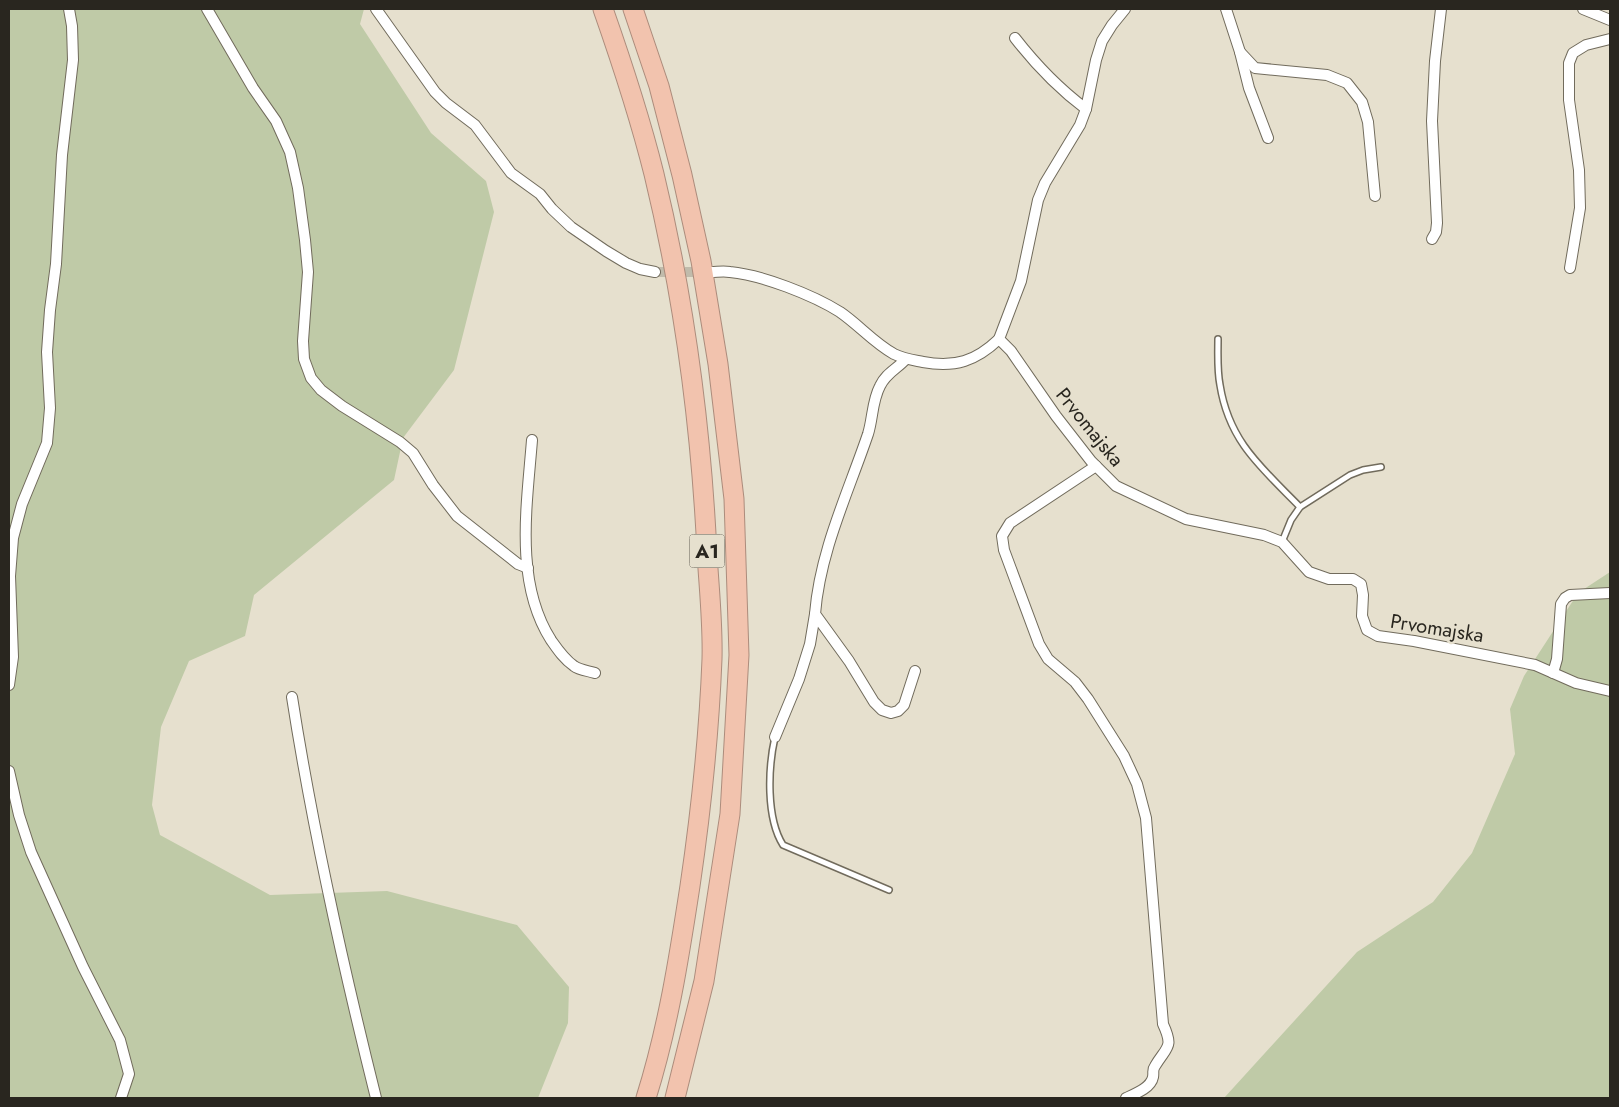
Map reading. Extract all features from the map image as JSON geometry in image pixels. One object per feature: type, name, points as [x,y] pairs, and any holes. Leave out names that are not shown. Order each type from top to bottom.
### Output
[{"type":"highway","name":"A1","points":[[603,9],[633,97],[654,173],[673,256],[691,370],[705,500],[711,647],[700,818],[678,969],[660,1052],[646,1098]]},
{"type":"highway","name":"A1","points":[[633,9],[660,86],[701,261],[718,364],[734,499],[739,655],[730,814],[704,981],[675,1098]]},
{"type":"street","points":[[9,685],[13,657],[10,576],[13,538],[22,504],[47,443],[50,417],[47,352],[56,264],[62,155],[73,60],[72,26],[69,9]]},
{"type":"street","points":[[207,9],[253,88],[276,121],[290,152],[306,240],[308,272],[303,350],[304,359],[311,378],[321,390],[342,406],[413,452],[433,485],[457,516],[518,564],[528,568]]},
{"type":"street","points":[[376,9],[435,92],[475,125],[512,173],[540,194],[552,209],[571,227],[606,251],[640,269],[655,272]]},
{"type":"street","points":[[711,272],[730,272],[766,280],[816,300],[840,312],[882,345],[906,359],[936,364],[955,364],[971,359],[988,349],[999,339],[1022,274],[1038,200],[1061,155],[1074,137],[1086,109],[1102,41],[1125,9]]},
{"type":"street","points":[[1226,9],[1249,88],[1268,138]]},
{"type":"street","points":[[1432,239],[1436,232],[1437,224],[1432,121],[1435,61],[1441,9]]},
{"type":"street","points":[[1583,9],[1610,20]]},
{"type":"street","points":[[1016,38],[1034,62],[1051,80],[1086,109]]},
{"type":"street","points":[[1570,268],[1580,208],[1579,170],[1569,100],[1569,63],[1573,53],[1586,45],[1610,40]]},
{"type":"street","points":[[1240,52],[1255,68],[1327,75],[1347,83],[1362,102],[1368,122],[1375,196]]},
{"type":"street","name":"Prvomajska","points":[[999,339],[1011,351],[1056,416],[1096,466],[1116,486],[1186,519],[1264,535],[1282,542],[1310,572],[1330,579],[1353,579],[1361,584],[1363,595],[1362,616],[1367,630],[1378,636],[1414,640],[1536,665],[1576,684],[1610,691]]},
{"type":"street","points":[[775,737],[799,679],[810,644],[817,591],[846,491],[868,432],[876,396],[887,374],[906,359]]},
{"type":"street","points":[[532,440],[526,549],[528,568],[538,612],[547,634],[560,654],[575,667],[595,673]]},
{"type":"street","points":[[1096,466],[1010,523],[1002,536],[1004,550],[1039,644],[1048,659],[1074,682],[1088,699],[1124,756],[1137,784],[1146,818],[1162,1024],[1168,1035],[1168,1047],[1153,1068],[1153,1079],[1146,1087],[1126,1098]]},
{"type":"street","points":[[1553,673],[1557,659],[1561,604],[1565,598],[1570,595],[1610,593]]},
{"type":"street","points":[[815,614],[850,662],[874,702],[882,710],[891,714],[898,712],[904,705],[915,671]]},
{"type":"street","points":[[292,697],[304,771],[343,960],[376,1098]]},
{"type":"street","points":[[9,771],[19,815],[31,852],[83,967],[120,1040],[129,1074],[121,1098]]},
{"type":"lane","points":[[1218,338],[1220,384],[1232,427],[1242,445],[1254,460],[1300,507]]},
{"type":"lane","points":[[1282,542],[1291,520],[1300,507],[1350,475],[1363,470],[1381,467]]},
{"type":"lane","points":[[775,737],[772,752],[771,790],[773,818],[778,837],[783,845],[889,890]]},
{"type":"green space","points":[[9,9],[364,9],[360,24],[431,133],[486,181],[494,212],[454,370],[403,438],[394,480],[254,595],[245,636],[189,661],[161,727],[152,805],[160,835],[270,895],[387,891],[517,925],[569,987],[568,1023],[538,1098],[9,1098]]},
{"type":"green space","points":[[1610,572],[1610,1098],[1224,1098],[1357,952],[1433,902],[1472,853],[1515,754],[1510,709],[1524,676],[1578,593]]},
{"type":"tunnel","points":[[655,272],[705,272]]}]
